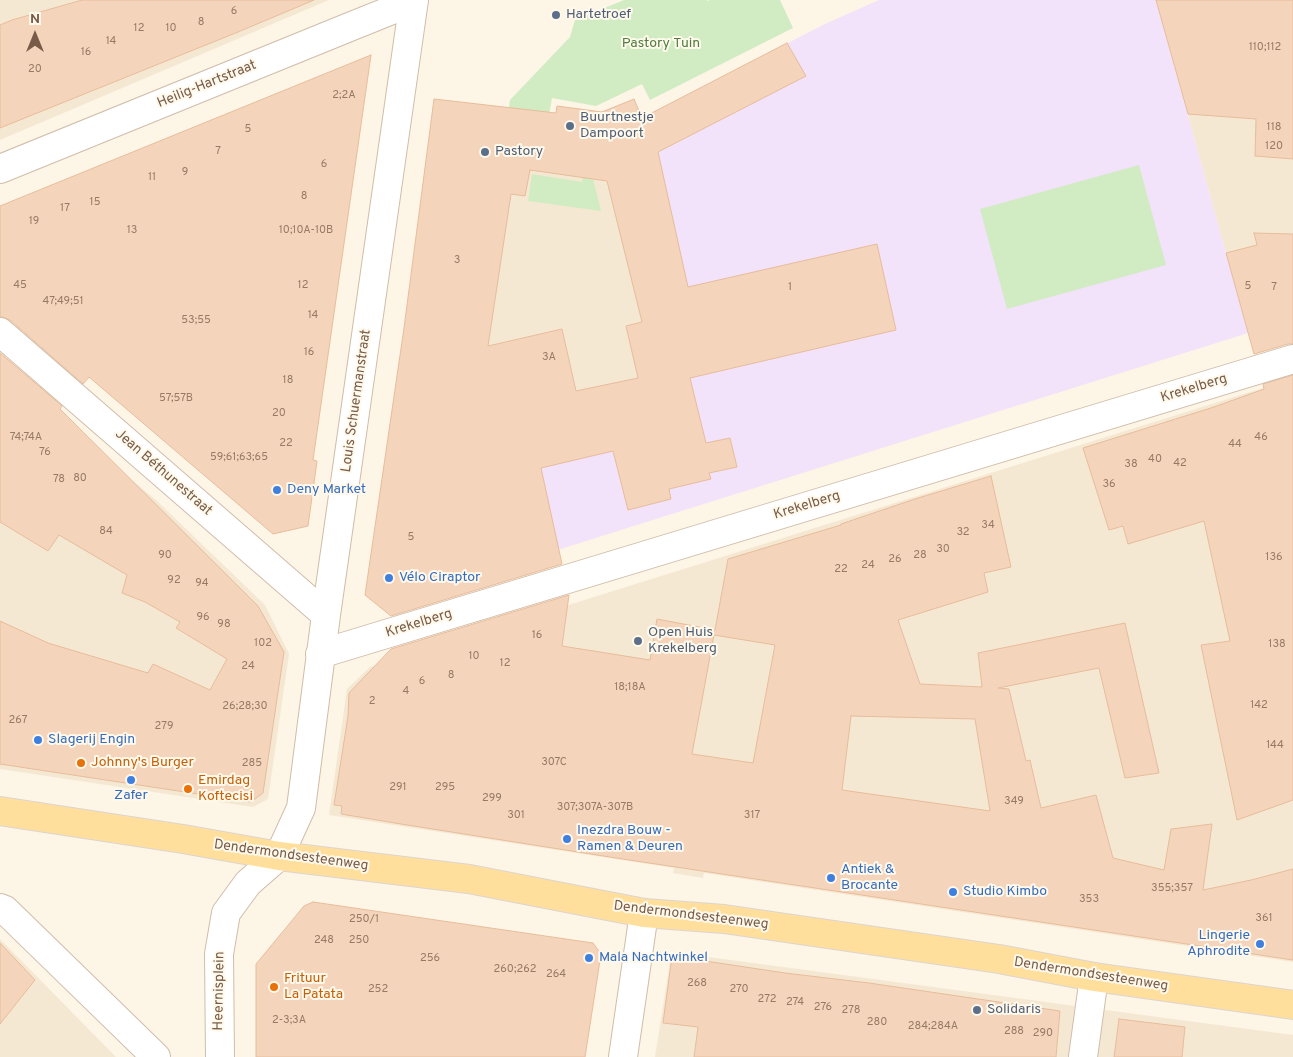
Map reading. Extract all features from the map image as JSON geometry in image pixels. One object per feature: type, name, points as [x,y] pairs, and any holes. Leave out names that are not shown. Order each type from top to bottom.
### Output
[{"type":"main road","name":"Dendermondsesteenweg","points":[[0,811],[279,856],[469,879],[644,912],[724,918],[998,959],[1094,977],[1293,1005]]},
{"type":"street","name":"Heilig-Hartstraat","points":[[0,169],[414,1]]},
{"type":"street","name":"Louis Schuermanstraat","points":[[279,856],[301,808],[320,654],[414,1]]},
{"type":"street","name":"Jean Béthunestraat","points":[[0,332],[326,615]]},
{"type":"street","name":"Krekelberg","points":[[320,654],[1293,359]]},
{"type":"street","name":"Heernisplein","points":[[220,1057],[219,954],[226,913],[248,883],[279,856]]},
{"type":"street","points":[[0,908],[5,910],[156,1057]]},
{"type":"street","points":[[623,1057],[644,912]]},
{"type":"street","points":[[1084,1057],[1094,977]]},
{"type":"shaded area","points":[[0,0],[329,0],[0,140]]},
{"type":"shaded area","points":[[879,0],[1156,0],[1248,333],[484,573],[412,522],[374,532],[404,328],[541,412],[638,378],[626,326],[653,319],[591,116],[634,99],[642,118],[825,24]]},
{"type":"shaded area","points":[[1156,0],[1293,0],[1293,319],[1248,333]]},
{"type":"shaded area","points":[[434,99],[502,107],[553,126],[557,106],[588,110],[652,284],[638,378],[627,389],[445,401],[423,182]]},
{"type":"shaded area","points":[[0,371],[156,500],[265,605],[289,654],[268,799],[253,807],[0,769]]},
{"type":"shaded area","points":[[1293,381],[1293,962],[704,873],[703,878],[673,873],[674,868],[329,815],[347,689],[370,667],[1250,392]]},
{"type":"shaded area","points":[[0,939],[116,1057],[0,1057]]},
{"type":"shaded area","points":[[678,953],[1293,1035],[1293,1057],[655,1057],[670,962]]},
{"type":"green space","name":"Pastory Tuin","points":[[624,0],[780,0],[793,28],[650,100],[642,84],[596,106],[552,98],[548,121],[508,114],[510,100],[570,37],[575,20]]},
{"type":"green space","points":[[586,150],[601,211],[528,201],[532,174],[582,182]]},
{"type":"green space","points":[[1139,165],[1166,265],[1007,309],[980,209]]},
{"type":"building","points":[[82,0],[314,0],[0,128],[0,25]]},
{"type":"building","points":[[1156,0],[1293,0],[1293,159],[1255,156],[1256,119],[1188,114]]},
{"type":"building","points":[[787,43],[806,76],[658,152],[688,287],[877,244],[896,330],[690,378],[706,443],[730,438],[737,467],[709,473],[711,479],[669,489],[671,499],[628,510],[613,451],[541,468],[562,564],[391,616],[365,595],[404,328],[434,99],[556,113],[557,106],[602,112],[634,99],[642,118]],"holes":[[[530,170],[607,181],[642,322],[626,326],[638,378],[576,391],[562,329],[488,346],[511,194],[525,196]]]},
{"type":"building","points":[[371,55],[313,460],[317,461],[308,526],[273,534],[89,377],[83,384],[10,320],[0,317],[0,206]]},
{"type":"building","points":[[1254,233],[1293,234],[1293,344],[1254,354],[1226,253],[1257,245]]},
{"type":"building","points":[[0,353],[62,406],[60,409],[258,606],[284,652],[263,793],[251,802],[0,764],[0,621],[48,643],[148,673],[153,664],[210,690],[227,659],[176,628],[180,622],[145,602],[122,593],[127,575],[59,535],[48,551],[0,522]]},
{"type":"building","points":[[1293,375],[1293,800],[1237,820],[1201,645],[1230,641],[1204,521],[1128,544],[1123,526],[1109,530],[1083,448],[1214,407],[1264,389],[1263,384]]},
{"type":"building","points":[[991,476],[1011,567],[984,573],[988,592],[898,620],[920,684],[982,687],[978,653],[1125,623],[1159,773],[1125,778],[1099,668],[998,688],[1009,689],[1026,761],[1030,760],[1041,808],[1096,795],[1113,858],[1164,870],[1171,829],[1212,824],[1203,890],[1293,869],[1293,960],[401,824],[341,814],[342,806],[334,805],[348,716],[349,693],[391,649],[569,595],[562,646],[650,660],[657,619],[715,630],[728,559],[841,525],[915,499]],"holes":[[[714,635],[775,645],[753,763],[692,754]],[[851,716],[975,719],[990,811],[842,790]]]},
{"type":"building","points":[[313,902],[593,943],[601,954],[585,1057],[256,1057],[256,964],[304,906]]},
{"type":"building","points":[[0,943],[35,980],[0,1024]]},
{"type":"building","points":[[672,956],[1060,1011],[1056,1057],[694,1057],[698,1027],[663,1023]]},
{"type":"building","points":[[1119,1019],[1185,1027],[1182,1057],[1114,1057]]},
{"type":"place","name":"Hartetroef","points":[[556,15]]},
{"type":"place","name":"Buurtnestje Dampoort","points":[[570,126]]},
{"type":"place","name":"Pastory","points":[[485,152]]},
{"type":"place","name":"Deny Market","points":[[277,490]]},
{"type":"place","name":"Vélo Ciraptor","points":[[389,578]]},
{"type":"place","name":"Open Huis Krekelberg","points":[[638,641]]},
{"type":"place","name":"Slagerij Engin","points":[[38,740]]},
{"type":"place","name":"Johnny's Burger","points":[[81,763]]},
{"type":"place","name":"Zafer","points":[[131,780]]},
{"type":"place","name":"Emirdag Koftecisi","points":[[188,789]]},
{"type":"place","name":"Inezdra Bouw - Ramen & Deuren","points":[[567,839]]},
{"type":"place","name":"Antiek & Brocante","points":[[831,878]]},
{"type":"place","name":"Studio Kimbo","points":[[953,892]]},
{"type":"place","name":"Lingerie Aphrodite","points":[[1260,944]]},
{"type":"place","name":"Mala Nachtwinkel","points":[[589,958]]},
{"type":"place","name":"Frituur La Patata","points":[[274,987]]},
{"type":"place","name":"Solidaris","points":[[977,1010]]}]
